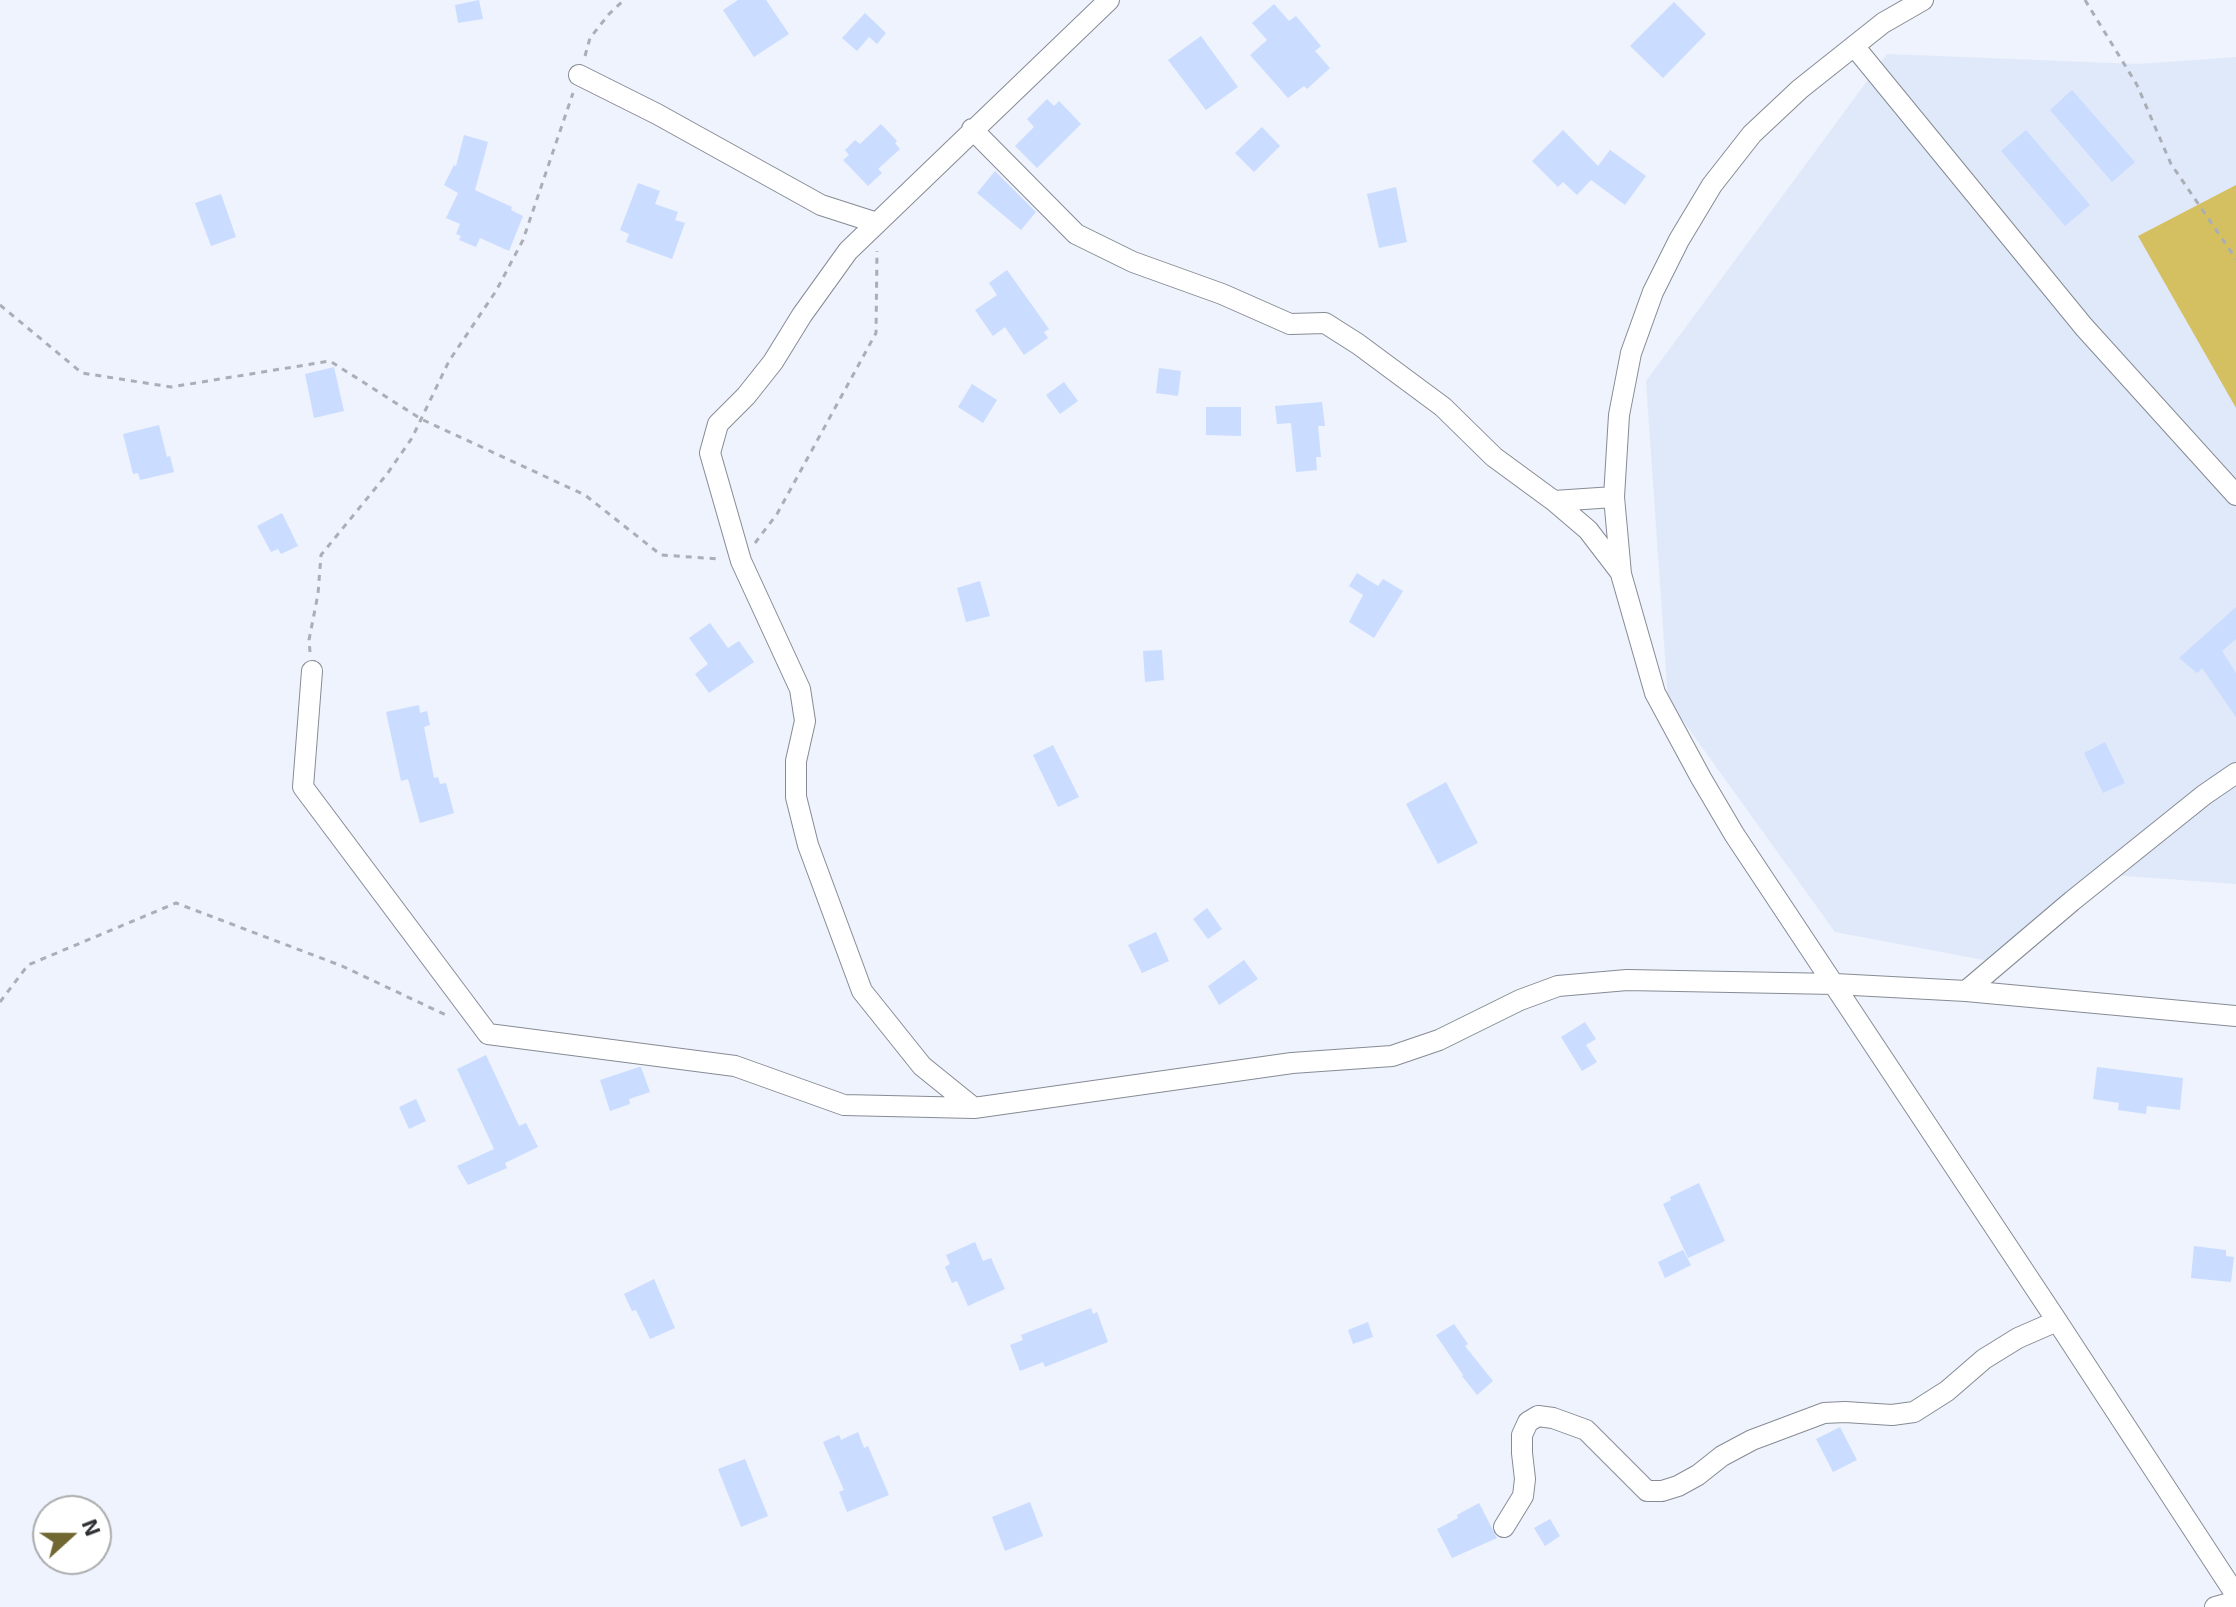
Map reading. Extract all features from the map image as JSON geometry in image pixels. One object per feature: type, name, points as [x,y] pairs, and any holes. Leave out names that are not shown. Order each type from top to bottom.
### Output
[{"type":"street","points":[[974,1108],[922,1066],[862,991],[808,845],[796,797],[796,761],[805,721],[800,689],[741,561],[710,453],[718,424],[773,362],[848,251],[1109,0]]},
{"type":"street","points":[[1923,0],[1883,23],[1800,89],[1752,134],[1712,185],[1679,240],[1653,292],[1631,353],[1619,415],[1614,497],[1621,574],[1655,693],[1701,778],[1734,834],[2057,1321],[2236,1598],[2215,1607]]},
{"type":"street","points":[[1854,46],[2084,327],[2236,495]]},
{"type":"street","points":[[579,75],[657,114],[821,205],[877,223]]},
{"type":"street","points":[[972,129],[1076,234],[1133,262],[1222,294],[1290,324],[1325,323],[1358,344],[1443,407],[1494,457],[1588,530],[1621,574]]},
{"type":"street","points":[[1554,501],[1614,497]]},
{"type":"street","points":[[312,671],[303,787],[488,1034],[735,1066],[844,1105],[974,1108],[1292,1063],[1392,1056],[1439,1040],[1520,1000],[1558,986],[1627,980],[1835,984],[1966,991],[2236,1016]]},
{"type":"street","points":[[1966,991],[2072,901],[2236,773]]},
{"type":"street","points":[[1504,1527],[1523,1496],[1522,1435],[1528,1422],[1538,1416],[1586,1430],[1647,1491],[1662,1491],[1698,1475],[1722,1456],[1752,1440],[1824,1413],[1892,1415],[1914,1412],[1947,1391],[1984,1359],[2018,1338],[2057,1321]]},
{"type":"path","points":[[312,671],[309,640],[318,594],[321,555],[412,438],[449,361],[496,291],[523,240],[590,38],[624,0]]},
{"type":"path","points":[[2085,0],[2137,85],[2171,164],[2236,259]]},
{"type":"path","points":[[0,305],[82,373],[171,387],[330,361],[421,419],[585,495],[661,555],[741,561],[777,514],[876,333],[877,223]]},
{"type":"path","points":[[0,1002],[28,965],[176,903],[342,966],[448,1016]]},
{"type":"shaded area","points":[[1887,54],[2138,64],[2236,57],[2236,884],[2111,875],[2010,965],[1835,932],[1668,700],[1646,381]]},
{"type":"shaded area","points":[[2236,185],[2236,408],[2138,236]]},
{"type":"building","points":[[479,0],[483,19],[458,23],[455,5]]},
{"type":"building","points":[[738,0],[766,0],[789,34],[754,57],[723,10]]},
{"type":"building","points":[[1674,2],[1706,34],[1663,78],[1630,46]]},
{"type":"building","points":[[1274,4],[1289,21],[1296,16],[1321,46],[1315,51],[1330,68],[1307,89],[1304,86],[1288,98],[1250,55],[1267,40],[1252,23]]},
{"type":"building","points":[[865,13],[886,33],[877,44],[869,37],[857,51],[842,38]]},
{"type":"building","points":[[1201,36],[1238,87],[1206,110],[1168,60]]},
{"type":"building","points":[[2072,90],[2135,162],[2112,182],[2050,110]]},
{"type":"building","points":[[1047,99],[1054,106],[1059,101],[1081,124],[1037,168],[1015,146],[1034,127],[1027,119]]},
{"type":"building","points":[[881,124],[897,141],[895,143],[900,149],[878,169],[882,173],[868,186],[843,160],[849,155],[845,150],[855,140],[860,144]]},
{"type":"building","points":[[1262,127],[1280,146],[1254,172],[1235,153]]},
{"type":"building","points":[[1563,130],[1598,166],[1610,150],[1646,176],[1625,205],[1591,180],[1577,195],[1563,182],[1558,187],[1532,161]]},
{"type":"building","points":[[2026,130],[2090,205],[2065,226],[2001,151]]},
{"type":"building","points":[[464,135],[488,142],[475,190],[512,207],[511,210],[523,216],[509,251],[480,238],[476,247],[459,240],[461,236],[456,234],[460,224],[446,218],[458,193],[444,185],[456,166]]},
{"type":"building","points":[[995,171],[1036,212],[1021,230],[977,193]]},
{"type":"building","points":[[638,183],[660,191],[655,204],[678,212],[675,220],[685,223],[672,259],[626,242],[629,234],[620,230]]},
{"type":"building","points":[[1396,187],[1407,242],[1379,248],[1367,194]]},
{"type":"building","points":[[221,194],[236,237],[211,246],[195,203]]},
{"type":"building","points":[[1007,270],[1049,329],[1044,332],[1048,338],[1024,355],[1005,327],[993,336],[975,310],[997,295],[989,283]]},
{"type":"building","points":[[334,367],[344,411],[314,418],[305,374]]},
{"type":"building","points":[[1159,368],[1181,371],[1178,396],[1156,393]]},
{"type":"building","points":[[1064,382],[1078,401],[1060,414],[1046,395]]},
{"type":"building","points":[[972,384],[997,400],[983,423],[958,407]]},
{"type":"building","points":[[1322,402],[1325,426],[1318,426],[1321,457],[1316,457],[1317,470],[1296,472],[1291,423],[1277,424],[1275,406]]},
{"type":"building","points":[[1206,407],[1241,407],[1241,436],[1206,435]]},
{"type":"building","points":[[159,425],[174,472],[140,480],[138,473],[133,474],[123,434]]},
{"type":"building","points":[[282,513],[298,546],[281,554],[278,549],[271,552],[257,526]]},
{"type":"building","points":[[1357,573],[1378,586],[1383,579],[1403,591],[1374,638],[1349,622],[1363,595],[1349,586]]},
{"type":"building","points":[[980,581],[990,616],[966,622],[957,588]]},
{"type":"building","points":[[2236,607],[2236,639],[2222,651],[2236,673],[2236,717],[2202,668],[2197,673],[2179,658]]},
{"type":"building","points":[[710,623],[728,648],[739,641],[754,662],[709,693],[695,674],[708,664],[689,638]]},
{"type":"building","points":[[1162,650],[1164,680],[1145,682],[1143,651]]},
{"type":"building","points":[[419,705],[420,713],[427,711],[430,725],[424,727],[434,778],[438,777],[440,784],[446,783],[454,813],[420,823],[408,779],[401,781],[386,712]]},
{"type":"building","points":[[2105,742],[2125,783],[2103,793],[2084,753]]},
{"type":"building","points":[[1053,745],[1079,797],[1058,807],[1033,755]]},
{"type":"building","points":[[1446,782],[1478,843],[1438,864],[1406,804]]},
{"type":"building","points":[[1207,908],[1222,929],[1208,939],[1193,919]]},
{"type":"building","points":[[1156,932],[1169,961],[1142,973],[1128,945]]},
{"type":"building","points":[[1244,960],[1258,979],[1219,1005],[1208,986]]},
{"type":"building","points":[[1585,1022],[1596,1039],[1586,1045],[1597,1062],[1582,1071],[1561,1037]]},
{"type":"building","points":[[486,1055],[519,1126],[526,1123],[538,1147],[505,1163],[507,1168],[468,1185],[457,1166],[494,1149],[457,1069]]},
{"type":"building","points":[[639,1067],[650,1092],[629,1099],[630,1104],[610,1111],[600,1080]]},
{"type":"building","points":[[2097,1067],[2183,1078],[2180,1110],[2147,1106],[2146,1114],[2118,1110],[2119,1103],[2093,1099]]},
{"type":"building","points":[[416,1099],[426,1121],[409,1129],[399,1107]]},
{"type":"building","points":[[1699,1183],[1725,1241],[1688,1258],[1663,1204],[1671,1200],[1670,1197]]},
{"type":"building","points":[[975,1242],[983,1261],[991,1258],[1005,1289],[968,1306],[957,1281],[952,1283],[945,1267],[950,1264],[946,1255]]},
{"type":"building","points":[[2194,1246],[2226,1250],[2226,1256],[2234,1257],[2231,1282],[2191,1278]]},
{"type":"building","points":[[1683,1250],[1691,1265],[1665,1278],[1658,1262]]},
{"type":"building","points":[[654,1279],[675,1328],[650,1339],[624,1294]]},
{"type":"building","points":[[1091,1308],[1093,1314],[1097,1312],[1108,1342],[1045,1367],[1043,1362],[1020,1371],[1010,1345],[1023,1340],[1021,1335]]},
{"type":"building","points":[[1368,1322],[1373,1337],[1353,1344],[1348,1330]]},
{"type":"building","points":[[1454,1324],[1468,1344],[1465,1346],[1493,1381],[1477,1395],[1436,1335]]},
{"type":"building","points":[[1840,1427],[1857,1460],[1833,1472],[1816,1439]]},
{"type":"building","points":[[858,1432],[864,1448],[868,1446],[889,1495],[847,1512],[839,1492],[844,1490],[823,1442],[839,1435],[841,1440]]},
{"type":"building","points":[[745,1459],[768,1516],[741,1527],[718,1469]]},
{"type":"building","points":[[1030,1502],[1043,1536],[1005,1551],[992,1517]]},
{"type":"building","points":[[1479,1503],[1497,1538],[1452,1558],[1437,1529]]},
{"type":"building","points":[[1550,1519],[1560,1536],[1545,1546],[1534,1528]]}]
